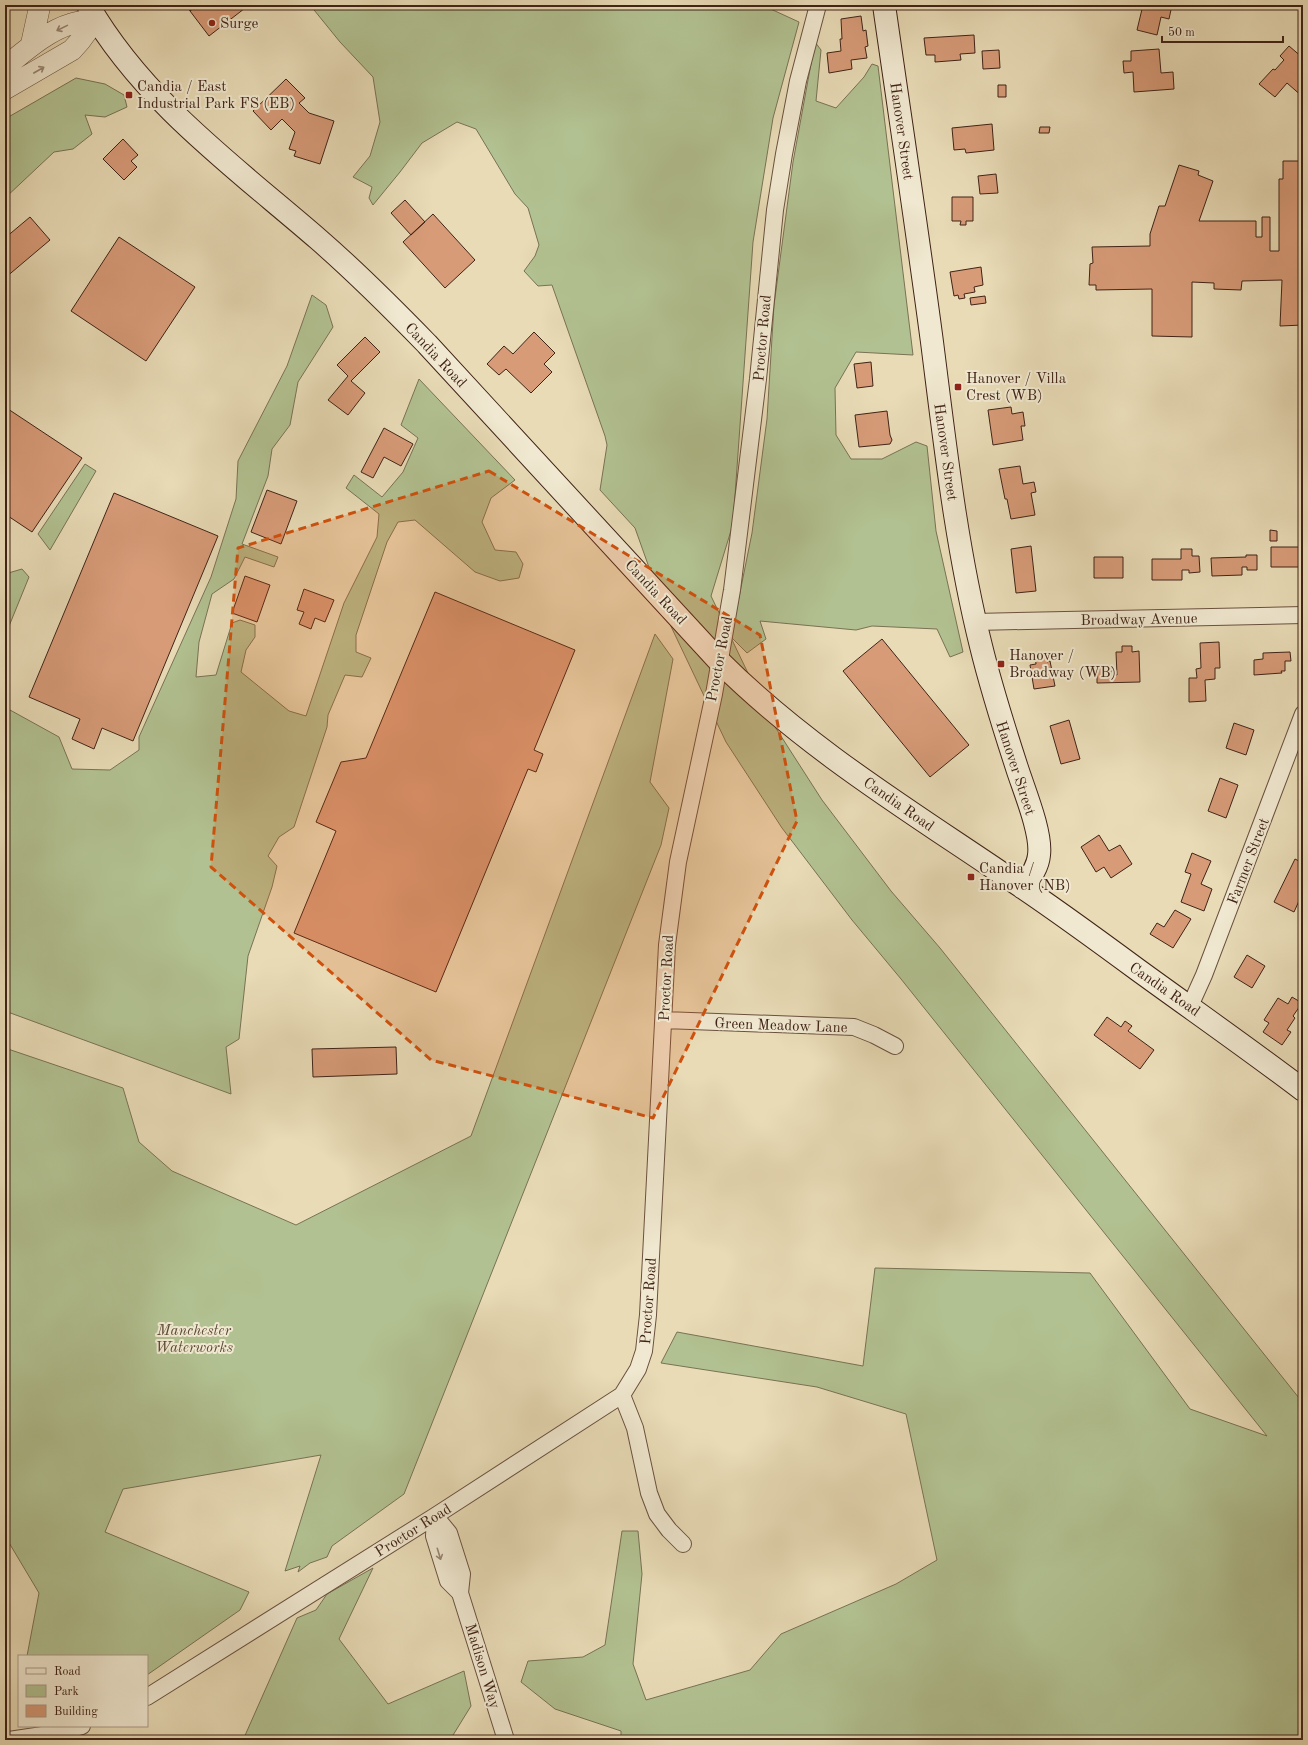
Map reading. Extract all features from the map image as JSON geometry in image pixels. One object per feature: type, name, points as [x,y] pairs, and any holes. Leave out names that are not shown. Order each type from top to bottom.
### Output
[{"type":"main road","name":"Hanover Street","points":[[884,5],[932,340],[947,467],[975,622],[1000,715],[1030,810],[1039,846],[1039,856],[1036,866],[1023,888]]},
{"type":"main road","name":"Candia Road","points":[[92,12],[123,56],[156,94],[192,131],[348,266],[427,344],[718,661],[769,709],[828,754],[939,832],[1023,888],[1190,1006],[1303,1090]]},
{"type":"street","points":[[31,46],[40,5]]},
{"type":"street","name":"Proctor Road","points":[[148,1696],[435,1516],[622,1395],[638,1369],[644,1351],[648,1315],[667,945],[678,862],[714,694],[718,661],[732,590],[758,379],[768,266],[779,182],[798,81],[818,5]]},
{"type":"street","points":[[5,67],[31,46],[92,12]]},
{"type":"street","points":[[5,89],[72,50],[80,41],[92,12]]},
{"type":"street","name":"Broadway Avenue","points":[[975,622],[1303,615]]},
{"type":"street","name":"Farmer Street","points":[[1190,1006],[1207,967],[1303,714]]},
{"type":"street","name":"Green Meadow Lane","points":[[664,1020],[854,1028],[874,1035],[895,1046]]},
{"type":"street","points":[[622,1395],[635,1428],[649,1493],[657,1514],[669,1530],[683,1544]]},
{"type":"street","name":"Madison Way","points":[[435,1516],[449,1533],[462,1574],[460,1593],[506,1740]]},
{"type":"street","points":[[9,1740],[56,1733],[78,1727]]},
{"type":"highlighted area","points":[[489,471],[760,635],[797,821],[653,1118],[431,1060],[211,867],[238,548]]},
{"type":"green space","points":[[263,5],[301,5],[284,9],[260,8]]},
{"type":"green space","points":[[310,5],[762,5],[799,22],[773,118],[753,242],[733,524],[711,596],[770,719],[822,800],[891,891],[940,948],[1303,1403],[1303,1740],[621,1740],[621,1731],[555,1709],[521,1682],[528,1661],[583,1657],[605,1645],[622,1531],[638,1531],[642,1574],[633,1664],[646,1700],[750,1670],[781,1634],[896,1584],[937,1560],[906,1414],[817,1387],[661,1363],[677,1332],[863,1366],[875,1268],[1090,1273],[1190,1409],[1267,1436],[901,979],[852,920],[782,828],[726,742],[667,618],[635,528],[600,490],[607,445],[605,436],[552,285],[538,286],[524,271],[535,256],[539,245],[528,208],[515,194],[476,129],[457,122],[422,143],[373,205],[369,198],[372,187],[353,177],[370,156],[380,122],[373,77],[340,42]]},
{"type":"green space","points":[[815,42],[821,50],[816,101],[836,108],[864,77],[872,64],[878,66],[913,355],[856,352],[835,388],[836,435],[851,459],[882,459],[916,442],[927,446],[936,531],[963,652],[950,657],[937,629],[872,626],[856,630],[760,621],[766,639],[747,653],[731,637],[752,533],[767,419],[774,305],[793,162]]},
{"type":"green space","points":[[76,78],[105,84],[124,95],[127,107],[105,117],[85,115],[92,134],[73,149],[54,152],[5,198],[5,119]]},
{"type":"green space","points":[[312,295],[326,305],[333,327],[298,382],[290,425],[272,449],[268,476],[242,544],[278,557],[274,567],[245,557],[234,579],[212,594],[199,642],[196,677],[216,675],[232,623],[240,620],[255,625],[255,637],[246,650],[241,672],[289,711],[306,716],[344,603],[377,537],[379,514],[346,488],[354,475],[382,497],[403,472],[418,438],[401,425],[419,379],[515,480],[491,498],[482,522],[495,550],[516,552],[523,564],[519,578],[500,581],[475,572],[415,520],[398,522],[387,542],[356,635],[356,652],[371,658],[362,677],[345,675],[328,715],[327,727],[294,827],[279,837],[268,856],[277,866],[272,887],[248,956],[239,1039],[226,1047],[231,1094],[5,1011],[5,715],[10,710],[59,737],[72,769],[110,770],[139,750],[139,737],[211,577],[236,499],[238,461],[287,366]]},
{"type":"green space","points":[[85,464],[96,471],[50,550],[38,534]]},
{"type":"green space","points":[[22,569],[29,577],[5,636],[5,574]]},
{"type":"green space","name":"Manchester Waterworks","points":[[655,634],[673,659],[650,782],[669,808],[661,845],[404,1494],[332,1546],[327,1557],[310,1563],[298,1572],[300,1566],[285,1571],[321,1455],[123,1489],[105,1532],[249,1592],[240,1610],[148,1674],[148,1655],[27,1655],[39,1593],[5,1536],[5,1048],[123,1088],[139,1142],[172,1171],[296,1225],[471,1136]]},
{"type":"green space","points":[[373,1568],[339,1639],[388,1704],[464,1671],[471,1706],[450,1740],[243,1740],[297,1618],[316,1610],[327,1594]]},
{"type":"building","points":[[186,5],[197,5],[190,11]]},
{"type":"building","name":"Surge","points":[[197,5],[249,5],[209,36],[190,11]]},
{"type":"building","points":[[1143,5],[1172,5],[1169,19],[1161,17],[1157,35],[1137,30]]},
{"type":"building","points":[[861,16],[863,31],[866,30],[868,46],[865,47],[867,58],[851,60],[852,69],[829,73],[827,53],[841,51],[841,19]]},
{"type":"building","points":[[974,35],[975,53],[960,54],[961,60],[935,62],[935,55],[926,55],[924,38]]},
{"type":"building","points":[[1289,46],[1303,58],[1303,97],[1287,83],[1275,97],[1259,84],[1284,60],[1280,56]]},
{"type":"building","points":[[1159,49],[1161,73],[1173,72],[1174,89],[1134,92],[1133,72],[1124,73],[1123,61],[1131,61],[1131,51]]},
{"type":"building","points":[[999,50],[1000,68],[983,69],[982,51]]},
{"type":"building","points":[[286,79],[305,98],[299,103],[309,113],[334,121],[320,164],[294,156],[296,151],[289,149],[295,132],[282,119],[271,130],[253,111]]},
{"type":"building","points":[[998,85],[1006,85],[1006,97],[998,97]]},
{"type":"building","points":[[992,124],[994,150],[966,153],[965,149],[954,150],[952,128]]},
{"type":"building","points":[[1040,127],[1050,127],[1049,133],[1039,133]]},
{"type":"building","points":[[123,139],[138,155],[131,161],[137,167],[124,180],[103,159]]},
{"type":"building","points":[[1283,161],[1303,161],[1303,325],[1280,326],[1282,280],[1242,281],[1241,290],[1214,289],[1214,283],[1192,282],[1192,337],[1152,336],[1152,289],[1096,290],[1096,285],[1089,285],[1090,264],[1093,263],[1092,247],[1150,246],[1150,234],[1159,206],[1165,206],[1179,165],[1199,171],[1198,175],[1213,181],[1199,221],[1256,221],[1256,237],[1262,237],[1262,217],[1270,217],[1270,251],[1279,251],[1279,179],[1283,179]]},
{"type":"building","points":[[996,174],[998,193],[980,194],[978,176]]},
{"type":"building","points":[[952,197],[973,197],[973,221],[966,221],[966,225],[960,225],[961,221],[952,221]]},
{"type":"building","points":[[405,200],[425,222],[411,235],[391,213]]},
{"type":"building","points":[[433,214],[475,260],[445,288],[403,242]]},
{"type":"building","points":[[30,217],[50,240],[5,278],[5,238]]},
{"type":"building","points":[[119,237],[195,287],[146,361],[71,311]]},
{"type":"building","points":[[981,267],[983,285],[974,287],[975,292],[964,294],[965,298],[959,299],[958,295],[954,296],[950,272]]},
{"type":"building","points":[[985,296],[986,303],[971,305],[970,298]]},
{"type":"building","points":[[534,332],[555,353],[544,364],[552,372],[531,393],[506,369],[499,375],[487,364],[504,346],[513,354]]},
{"type":"building","points":[[365,337],[380,352],[351,381],[365,393],[348,415],[328,400],[348,376],[337,365]]},
{"type":"building","points":[[871,362],[873,386],[857,388],[854,364]]},
{"type":"building","points":[[5,407],[82,458],[32,532],[5,514]]},
{"type":"building","points":[[1011,407],[1012,414],[1023,412],[1025,426],[1021,426],[1023,440],[993,445],[988,410]]},
{"type":"building","points":[[887,411],[892,440],[890,444],[859,447],[855,415]]},
{"type":"building","points":[[384,428],[413,444],[401,466],[384,457],[373,478],[361,472]]},
{"type":"building","points":[[1020,466],[1023,484],[1034,482],[1036,492],[1031,493],[1035,515],[1011,519],[999,469]]},
{"type":"building","points":[[267,490],[297,501],[281,544],[251,532]]},
{"type":"building","points":[[114,493],[218,536],[133,741],[102,728],[94,749],[72,739],[80,719],[29,697]]},
{"type":"building","points":[[1270,530],[1277,531],[1277,541],[1270,541]]},
{"type":"building","points":[[1031,546],[1036,591],[1016,593],[1011,549]]},
{"type":"building","points":[[1271,547],[1303,547],[1303,567],[1271,567]]},
{"type":"building","points":[[1181,549],[1192,549],[1192,556],[1199,556],[1200,572],[1189,573],[1189,570],[1182,570],[1182,580],[1152,580],[1152,559],[1181,559]]},
{"type":"building","points":[[1246,555],[1257,555],[1257,570],[1247,570],[1247,567],[1242,567],[1242,575],[1212,576],[1211,558],[1246,557]]},
{"type":"building","points":[[1094,557],[1123,557],[1123,578],[1094,578]]},
{"type":"building","points":[[245,576],[270,585],[257,622],[232,613]]},
{"type":"building","points":[[304,589],[334,600],[325,622],[315,618],[311,629],[299,624],[304,612],[297,610]]},
{"type":"building","points":[[435,592],[575,650],[534,750],[543,754],[536,772],[528,769],[436,992],[294,933],[336,831],[316,822],[341,762],[366,758]]},
{"type":"building","points":[[882,639],[969,745],[930,777],[843,671]]},
{"type":"building","points":[[1219,642],[1220,668],[1215,668],[1215,679],[1205,680],[1206,701],[1189,702],[1189,678],[1197,678],[1196,669],[1201,668],[1200,643]]},
{"type":"building","points":[[1122,646],[1132,646],[1132,652],[1139,651],[1140,682],[1097,683],[1097,666],[1110,666],[1110,671],[1114,671],[1114,675],[1117,675],[1116,652],[1122,652]]},
{"type":"building","points":[[1290,652],[1291,661],[1285,661],[1285,671],[1281,671],[1282,673],[1254,675],[1254,660],[1263,659],[1263,653]]},
{"type":"building","points":[[1046,654],[1047,662],[1050,661],[1055,686],[1034,689],[1030,665],[1036,664],[1035,656]]},
{"type":"building","points":[[1069,720],[1080,759],[1061,764],[1050,726]]},
{"type":"building","points":[[1234,723],[1254,730],[1246,755],[1226,748]]},
{"type":"building","points":[[1220,778],[1238,785],[1226,818],[1208,811]]},
{"type":"building","points":[[1099,835],[1109,851],[1120,845],[1132,864],[1111,878],[1104,867],[1096,872],[1081,847]]},
{"type":"building","points":[[1192,853],[1211,861],[1201,884],[1212,889],[1204,911],[1181,902],[1191,874],[1185,872]]},
{"type":"building","points":[[1295,859],[1303,863],[1303,892],[1294,912],[1274,902]]},
{"type":"building","points":[[1175,910],[1191,919],[1173,948],[1150,934],[1157,923],[1164,927]]},
{"type":"building","points":[[1247,955],[1265,966],[1252,988],[1234,977]]},
{"type":"building","points":[[1292,997],[1302,1003],[1293,1016],[1295,1018],[1287,1030],[1291,1032],[1282,1045],[1263,1032],[1269,1023],[1264,1020],[1278,998],[1288,1004]]},
{"type":"building","points":[[1107,1017],[1121,1027],[1125,1021],[1132,1026],[1128,1031],[1154,1050],[1140,1069],[1094,1035]]},
{"type":"building","points":[[396,1047],[397,1074],[313,1077],[312,1049]]},
{"type":"place","name":"Surge","points":[[212,23]]},
{"type":"place","name":"Candia / East Industrial Park FS (EB)","points":[[129,95]]},
{"type":"place","name":"Hanover / Villa Crest (WB)","points":[[958,387]]},
{"type":"place","name":"Hanover / Broadway (WB)","points":[[1001,664]]},
{"type":"place","name":"Candia / Hanover (NB)","points":[[971,877]]}]
